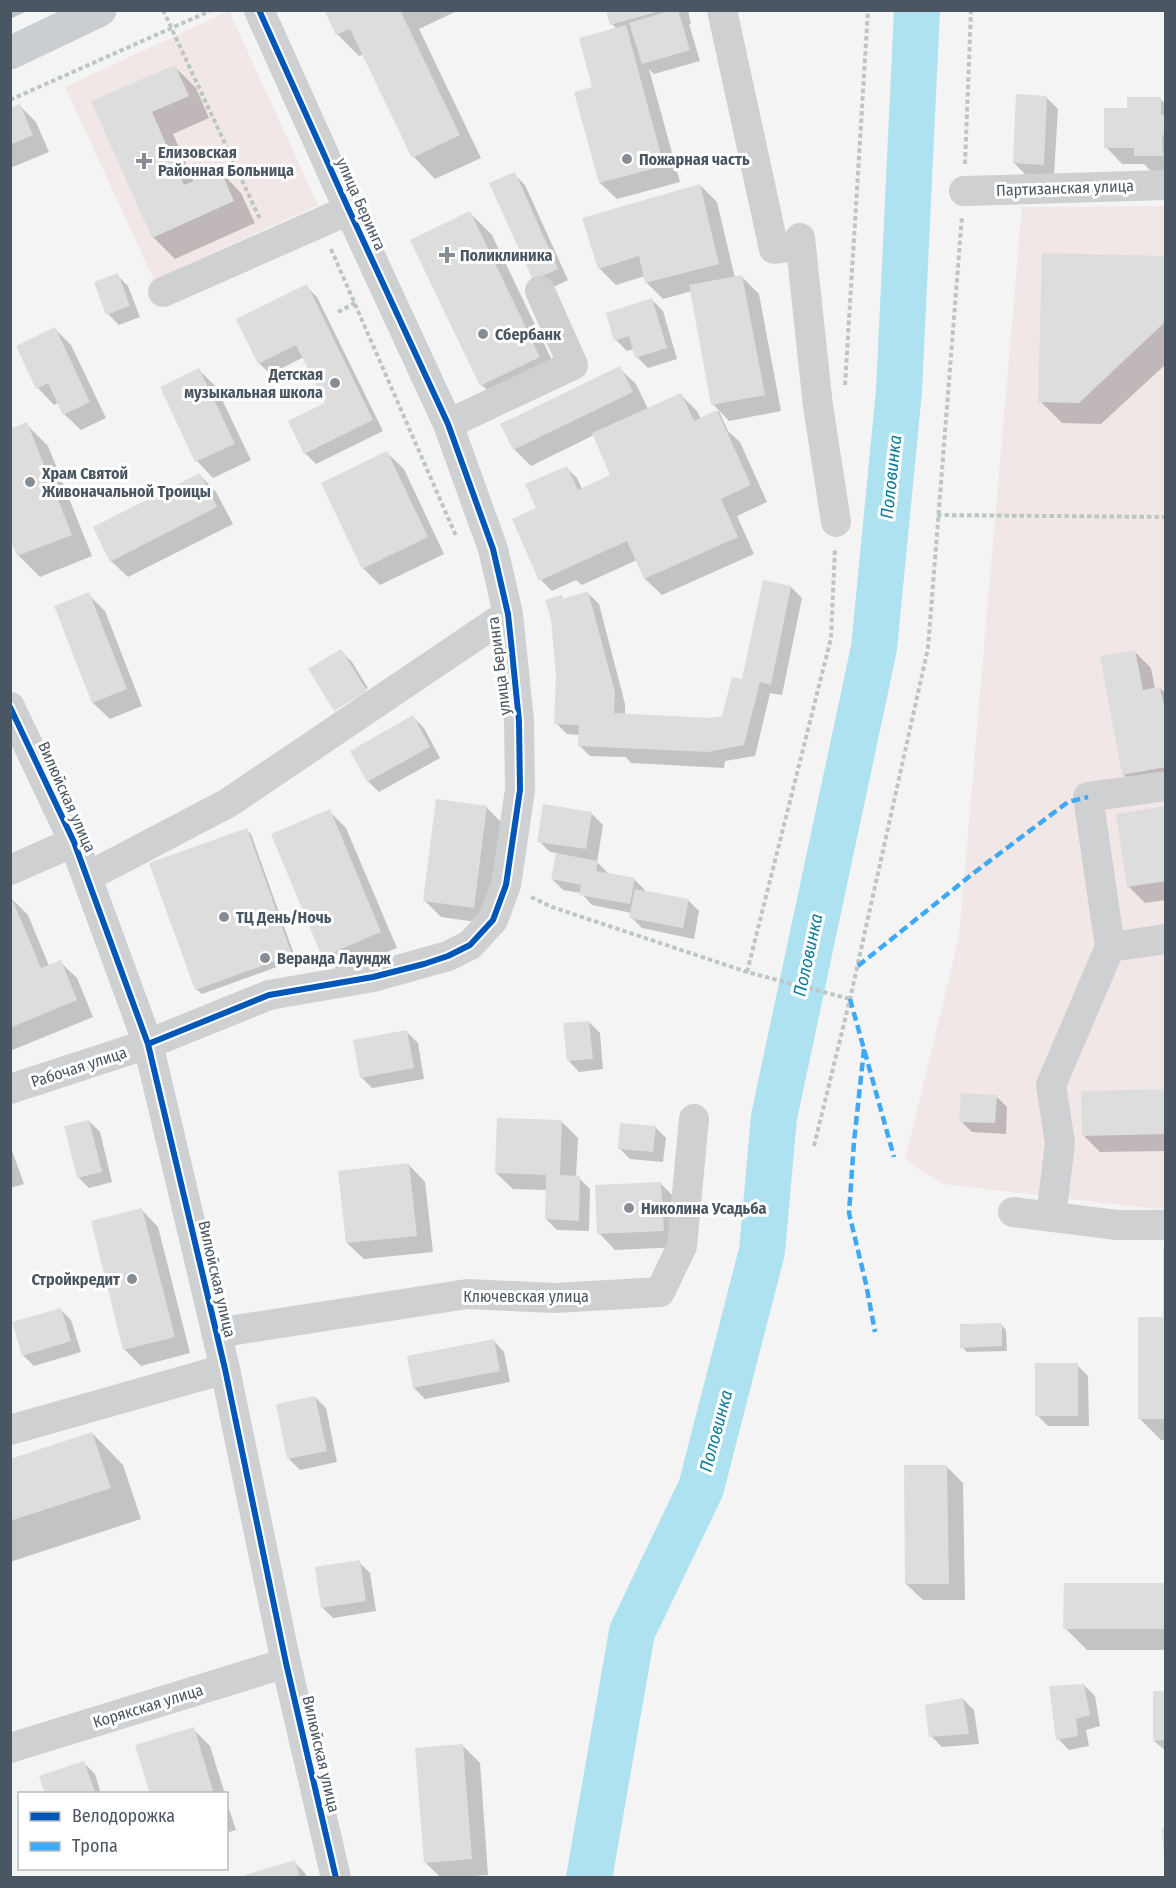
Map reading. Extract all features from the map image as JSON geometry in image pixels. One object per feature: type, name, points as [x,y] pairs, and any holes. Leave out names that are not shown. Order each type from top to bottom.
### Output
[{"type":"main road","points":[[10,53],[100,10]]},
{"type":"street","name":"улица Беринга","points":[[148,1044],[269,995],[373,977],[448,956],[470,945],[493,920],[506,885],[520,790],[519,721],[507,614],[493,549],[448,424],[259,10]]},
{"type":"street","points":[[722,10],[774,249],[797,246],[800,238],[818,406],[836,522]]},
{"type":"street","name":"Партизанская улица","points":[[963,191],[1166,185]]},
{"type":"street","points":[[163,291],[349,210]]},
{"type":"street","points":[[448,424],[573,365],[540,291]]},
{"type":"street","points":[[87,877],[228,803],[507,614]]},
{"type":"street","name":"Вилюйская улица","points":[[10,707],[74,842],[148,1044],[225,1369],[286,1663],[336,1878]]},
{"type":"street","points":[[1051,1217],[1060,1143],[1052,1084],[1110,947],[1088,798],[1166,786]]},
{"type":"street","points":[[10,870],[74,842]]},
{"type":"street","points":[[1110,947],[1166,939]]},
{"type":"street","name":"Рабочая улица","points":[[10,1089],[148,1044]]},
{"type":"street","name":"Ключевская улица","points":[[216,1333],[467,1294],[555,1298],[660,1292],[682,1246],[694,1119]]},
{"type":"street","points":[[1013,1212],[1117,1225],[1166,1225]]},
{"type":"street","points":[[10,1431],[225,1369]]},
{"type":"street","name":"Корякская улица","points":[[10,1748],[286,1663]]},
{"type":"path","points":[[163,10],[271,244]]},
{"type":"path","points":[[10,100],[212,10]]},
{"type":"path","points":[[845,394],[868,10]]},
{"type":"path","points":[[814,1146],[850,999],[928,648],[963,191],[971,10]]},
{"type":"path","points":[[320,223],[459,543]]},
{"type":"path","points":[[338,312],[355,303]]},
{"type":"path","points":[[938,515],[1166,517]]},
{"type":"path","points":[[747,972],[831,638],[836,522]]},
{"type":"path","points":[[506,885],[552,907],[747,972],[850,999]]},
{"type":"shaded area","points":[[229,11],[318,205],[154,280],[65,87]]},
{"type":"shaded area","points":[[1165,206],[1165,1210],[943,1184],[905,1160],[959,937],[1022,207]]},
{"type":"building","points":[[324,10],[400,10],[460,135],[412,158],[350,29],[336,35]]},
{"type":"building","points":[[606,10],[660,10],[660,11],[610,25]]},
{"type":"building","points":[[678,10],[690,50],[642,64],[629,23]]},
{"type":"building","points":[[626,25],[664,166],[599,183],[574,92],[592,87],[579,38]]},
{"type":"building","points":[[175,65],[189,96],[152,112],[184,185],[220,169],[234,201],[152,238],[91,101]]},
{"type":"building","points":[[1016,94],[1047,96],[1044,165],[1013,163]]},
{"type":"building","points":[[1127,97],[1161,97],[1161,115],[1166,115],[1166,135],[1162,135],[1163,156],[1134,156],[1134,148],[1104,148],[1104,108],[1127,108]]},
{"type":"building","points":[[20,104],[33,135],[10,145],[10,108]]},
{"type":"building","points":[[515,172],[558,269],[533,280],[489,183]]},
{"type":"building","points":[[700,184],[719,264],[645,283],[639,256],[598,269],[582,218]]},
{"type":"building","points":[[470,211],[540,357],[480,386],[410,240]]},
{"type":"building","points":[[1042,253],[1166,256],[1166,321],[1079,403],[1038,402]]},
{"type":"building","points":[[118,273],[130,306],[106,315],[94,282]]},
{"type":"building","points":[[742,275],[765,395],[711,405],[689,285]]},
{"type":"building","name":"Детская музыкальная школа","points":[[307,284],[373,420],[304,454],[288,421],[325,403],[296,345],[258,364],[236,319]]},
{"type":"building","points":[[652,298],[667,348],[635,358],[629,336],[614,341],[606,313]]},
{"type":"building","points":[[55,327],[90,402],[63,415],[48,383],[36,389],[16,346]]},
{"type":"building","points":[[620,366],[633,392],[513,450],[500,424]]},
{"type":"building","points":[[199,368],[235,444],[195,462],[160,387]]},
{"type":"building","points":[[681,393],[694,421],[717,410],[751,485],[721,499],[738,537],[644,579],[627,541],[539,581],[512,519],[536,508],[525,484],[567,466],[578,490],[610,475],[592,433]]},
{"type":"building","name":"Храм Святой Живоначальной Троицы","points":[[27,422],[72,535],[17,556],[10,539],[10,429]]},
{"type":"building","points":[[387,451],[428,537],[362,569],[321,483]]},
{"type":"building","points":[[200,473],[217,507],[110,562],[93,527]]},
{"type":"building","points":[[763,580],[791,586],[771,685],[760,682],[744,745],[708,752],[578,746],[579,725],[554,724],[556,676],[551,619],[545,600],[562,595],[563,599],[588,591],[615,692],[614,713],[710,718],[722,716],[732,677],[742,679]]},
{"type":"building","points":[[89,592],[127,689],[92,703],[54,606]]},
{"type":"building","points":[[341,649],[367,691],[334,711],[308,669]]},
{"type":"building","points":[[1135,650],[1143,690],[1160,687],[1166,715],[1166,767],[1122,775],[1100,656]]},
{"type":"building","points":[[413,715],[430,747],[367,782],[350,751]]},
{"type":"building","points":[[436,799],[487,806],[474,908],[423,901]]},
{"type":"building","points":[[543,804],[592,812],[586,849],[537,842]]},
{"type":"building","points":[[1166,806],[1166,881],[1127,887],[1116,814]]},
{"type":"building","points":[[330,809],[381,932],[322,957],[271,834]]},
{"type":"building","name":"ТЦ День/Ночь","points":[[247,828],[292,955],[195,990],[149,863]]},
{"type":"building","points":[[556,853],[598,861],[596,871],[635,878],[630,904],[579,895],[581,885],[551,879]]},
{"type":"building","points":[[635,889],[689,899],[683,928],[629,918]]},
{"type":"building","points":[[10,894],[41,968],[61,960],[77,1000],[10,1028]]},
{"type":"building","points":[[589,1021],[593,1059],[567,1061],[563,1023]]},
{"type":"building","points":[[407,1030],[414,1068],[360,1078],[353,1040]]},
{"type":"building","points":[[1166,1089],[1166,1134],[1082,1136],[1081,1091]]},
{"type":"building","points":[[961,1093],[997,1095],[995,1123],[959,1122]]},
{"type":"building","points":[[497,1118],[562,1120],[560,1175],[580,1176],[579,1221],[545,1219],[546,1175],[495,1173]]},
{"type":"building","points":[[89,1120],[102,1172],[77,1178],[64,1126]]},
{"type":"building","points":[[620,1123],[656,1126],[653,1152],[618,1149]]},
{"type":"building","points":[[409,1163],[417,1236],[346,1243],[338,1171]]},
{"type":"building","name":"Николина Усадьба","points":[[661,1182],[664,1231],[597,1234],[595,1185]]},
{"type":"building","name":"Стройкредит","points":[[142,1208],[175,1337],[123,1350],[91,1221]]},
{"type":"building","points":[[1163,1249],[1166,1249],[1166,1419],[1138,1419],[1138,1317],[1163,1317]]},
{"type":"building","points":[[61,1308],[71,1341],[22,1356],[12,1322]]},
{"type":"building","points":[[1002,1323],[1002,1346],[960,1348],[960,1324]]},
{"type":"building","points":[[494,1339],[500,1371],[413,1388],[407,1356]]},
{"type":"building","points":[[1035,1363],[1078,1363],[1078,1416],[1035,1416]]},
{"type":"building","points":[[315,1396],[327,1451],[287,1459],[276,1404]]},
{"type":"building","points":[[92,1432],[111,1488],[10,1521],[10,1459]]},
{"type":"building","points":[[904,1465],[947,1465],[949,1584],[905,1584]]},
{"type":"building","points":[[360,1560],[366,1601],[321,1608],[315,1567]]},
{"type":"building","points":[[1064,1583],[1166,1583],[1166,1629],[1063,1629]]},
{"type":"building","points":[[1084,1684],[1090,1715],[1076,1719],[1078,1736],[1056,1740],[1049,1686]]},
{"type":"building","points":[[1153,1691],[1166,1691],[1166,1740],[1153,1741]]},
{"type":"building","points":[[963,1698],[969,1734],[929,1737],[925,1705]]},
{"type":"building","points":[[194,1727],[213,1792],[149,1792],[135,1745]]},
{"type":"building","points":[[463,1744],[472,1859],[424,1863],[415,1748]]},
{"type":"building","points":[[84,1761],[95,1792],[44,1792],[39,1776]]},
{"type":"building","points":[[1162,1828],[1166,1828],[1166,1861],[1164,1861]]},
{"type":"building","points":[[295,1860],[300,1878],[246,1878],[245,1875]]},
{"type":"waterway","name":"Половинка","points":[[589,1878],[632,1632],[701,1488],[762,1251],[774,1117],[874,648],[899,391],[917,10]]},
{"type":"marked path","points":[[858,966],[975,872],[1068,802],[1088,797]]},
{"type":"marked path","points":[[850,999],[894,1157]]},
{"type":"marked path","points":[[864,1049],[849,1213],[875,1332]]},
{"type":"cycle path","points":[[148,1044],[269,995],[373,977],[424,964],[470,945],[493,920],[506,885],[520,790],[519,721],[508,614],[493,549],[448,424],[259,10]]},
{"type":"cycle path","points":[[10,707],[74,842],[148,1044],[225,1369],[286,1663],[336,1878]]},
{"type":"place","name":"Пожарная часть","points":[[627,159]]},
{"type":"place","name":"Елизовская Районная Больница","points":[[144,161]]},
{"type":"place","name":"Поликлиника","points":[[447,255]]},
{"type":"place","name":"Сбербанк","points":[[483,334]]},
{"type":"place","name":"Детская музыкальная школа","points":[[335,383]]},
{"type":"place","name":"Храм Святой Живоначальной Троицы","points":[[30,482]]},
{"type":"place","name":"ТЦ День/Ночь","points":[[224,917]]},
{"type":"place","name":"Веранда Лаундж","points":[[265,958]]},
{"type":"place","name":"Николина Усадьба","points":[[629,1208]]},
{"type":"place","name":"Стройкредит","points":[[132,1279]]}]
